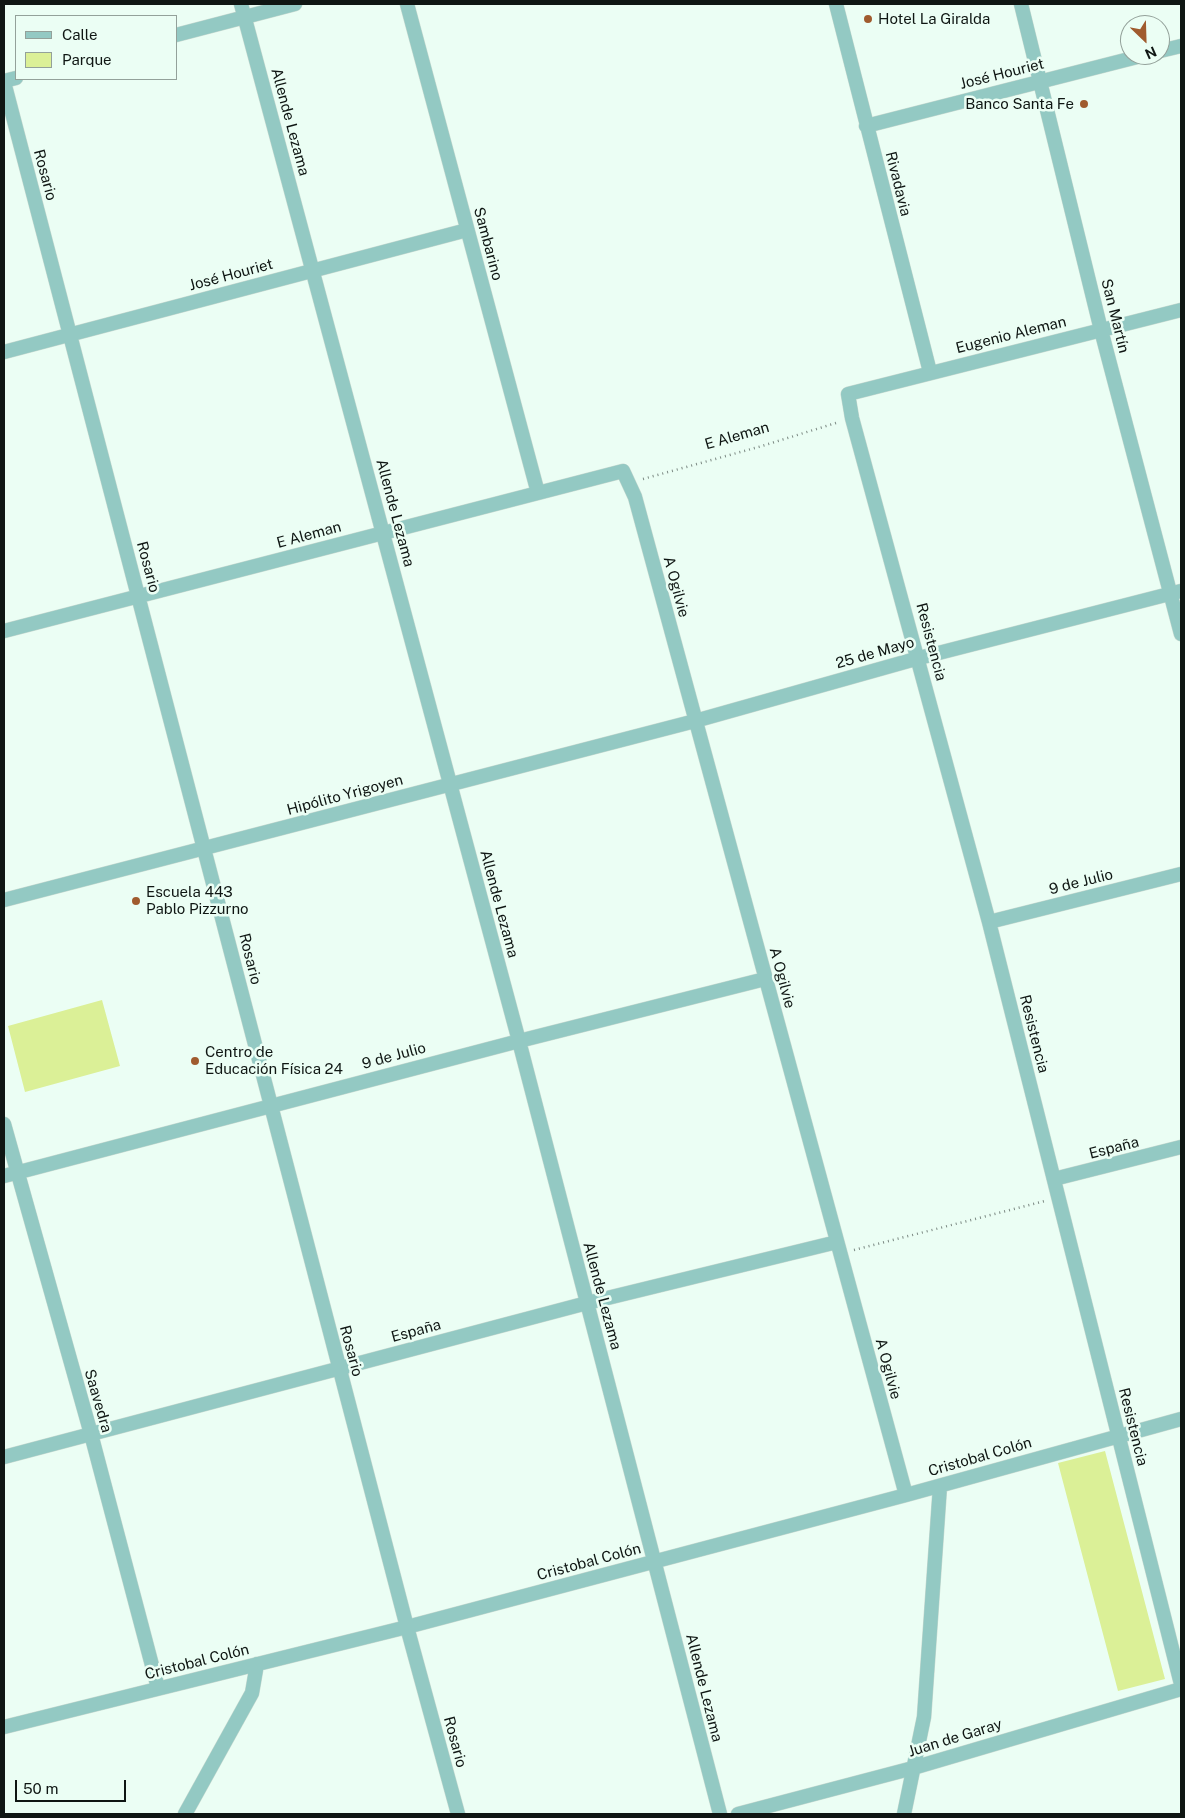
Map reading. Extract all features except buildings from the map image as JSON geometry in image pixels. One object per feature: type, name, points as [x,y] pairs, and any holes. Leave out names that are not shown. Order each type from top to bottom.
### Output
[{"type":"street","points":[[178,34],[243,10],[294,4]]},
{"type":"street","name":"Sambarino","points":[[407,4],[538,493]]},
{"type":"street","name":"Rivadavia","points":[[836,4],[930,372]]},
{"type":"street","name":"San Martín","points":[[1021,4],[1101,330],[1176,592],[1181,634]]},
{"type":"street","name":"Allende Lezama","points":[[243,10],[519,1041],[720,1814]]},
{"type":"street","name":"José Houriet","points":[[866,126],[1120,61]]},
{"type":"street","name":"Rosario","points":[[4,82],[205,848],[406,1627],[458,1814]]},
{"type":"street","name":"José Houriet","points":[[4,352],[467,230]]},
{"type":"street","name":"Eugenio Aleman","points":[[848,394],[1181,310]]},
{"type":"street","name":"Resistencia","points":[[848,394],[852,418],[919,658],[989,922],[1181,1684]]},
{"type":"street","name":"E Aleman","points":[[4,631],[538,493],[626,477]]},
{"type":"street","name":"A Ogilvie","points":[[626,477],[635,497],[694,721],[906,1495]]},
{"type":"street","name":"25 de Mayo","points":[[694,721],[919,658],[1176,592]]},
{"type":"street","name":"Hipólito Yrigoyen","points":[[4,900],[694,721]]},
{"type":"street","name":"9 de Julio","points":[[989,922],[1181,874]]},
{"type":"street","name":"9 de Julio","points":[[10,1174],[270,1105],[765,979]]},
{"type":"street","name":"Saavedra","points":[[4,1124],[10,1174],[91,1434],[158,1688]]},
{"type":"street","name":"España","points":[[1054,1179],[1181,1147]]},
{"type":"street","name":"España","points":[[4,1457],[587,1303],[838,1248]]},
{"type":"street","name":"Cristobal Colón","points":[[4,1727],[406,1627],[940,1486],[1181,1419]]},
{"type":"street","points":[[904,1814],[924,1717],[940,1486]]},
{"type":"street","points":[[185,1814],[252,1694],[257,1664]]},
{"type":"street","name":"Juan de Garay","points":[[738,1814],[913,1768],[1181,1689]]},
{"type":"path","name":"E Aleman","points":[[626,477],[762,446],[852,418]]},
{"type":"path","points":[[838,1248],[1058,1197]]},
{"type":"green space","points":[[102,1000],[120,1066],[25,1092],[8,1026]]},
{"type":"green space","points":[[1105,1451],[1165,1679],[1118,1691],[1058,1463]]},
{"type":"place","name":"Hotel La Giralda","points":[[868,19]]},
{"type":"place","name":"Banco Santa Fe","points":[[1084,104]]},
{"type":"place","name":"Escuela 443 Pablo Pizzurno","points":[[136,901]]},
{"type":"place","name":"Centro de Educación Física 24","points":[[195,1061]]}]
